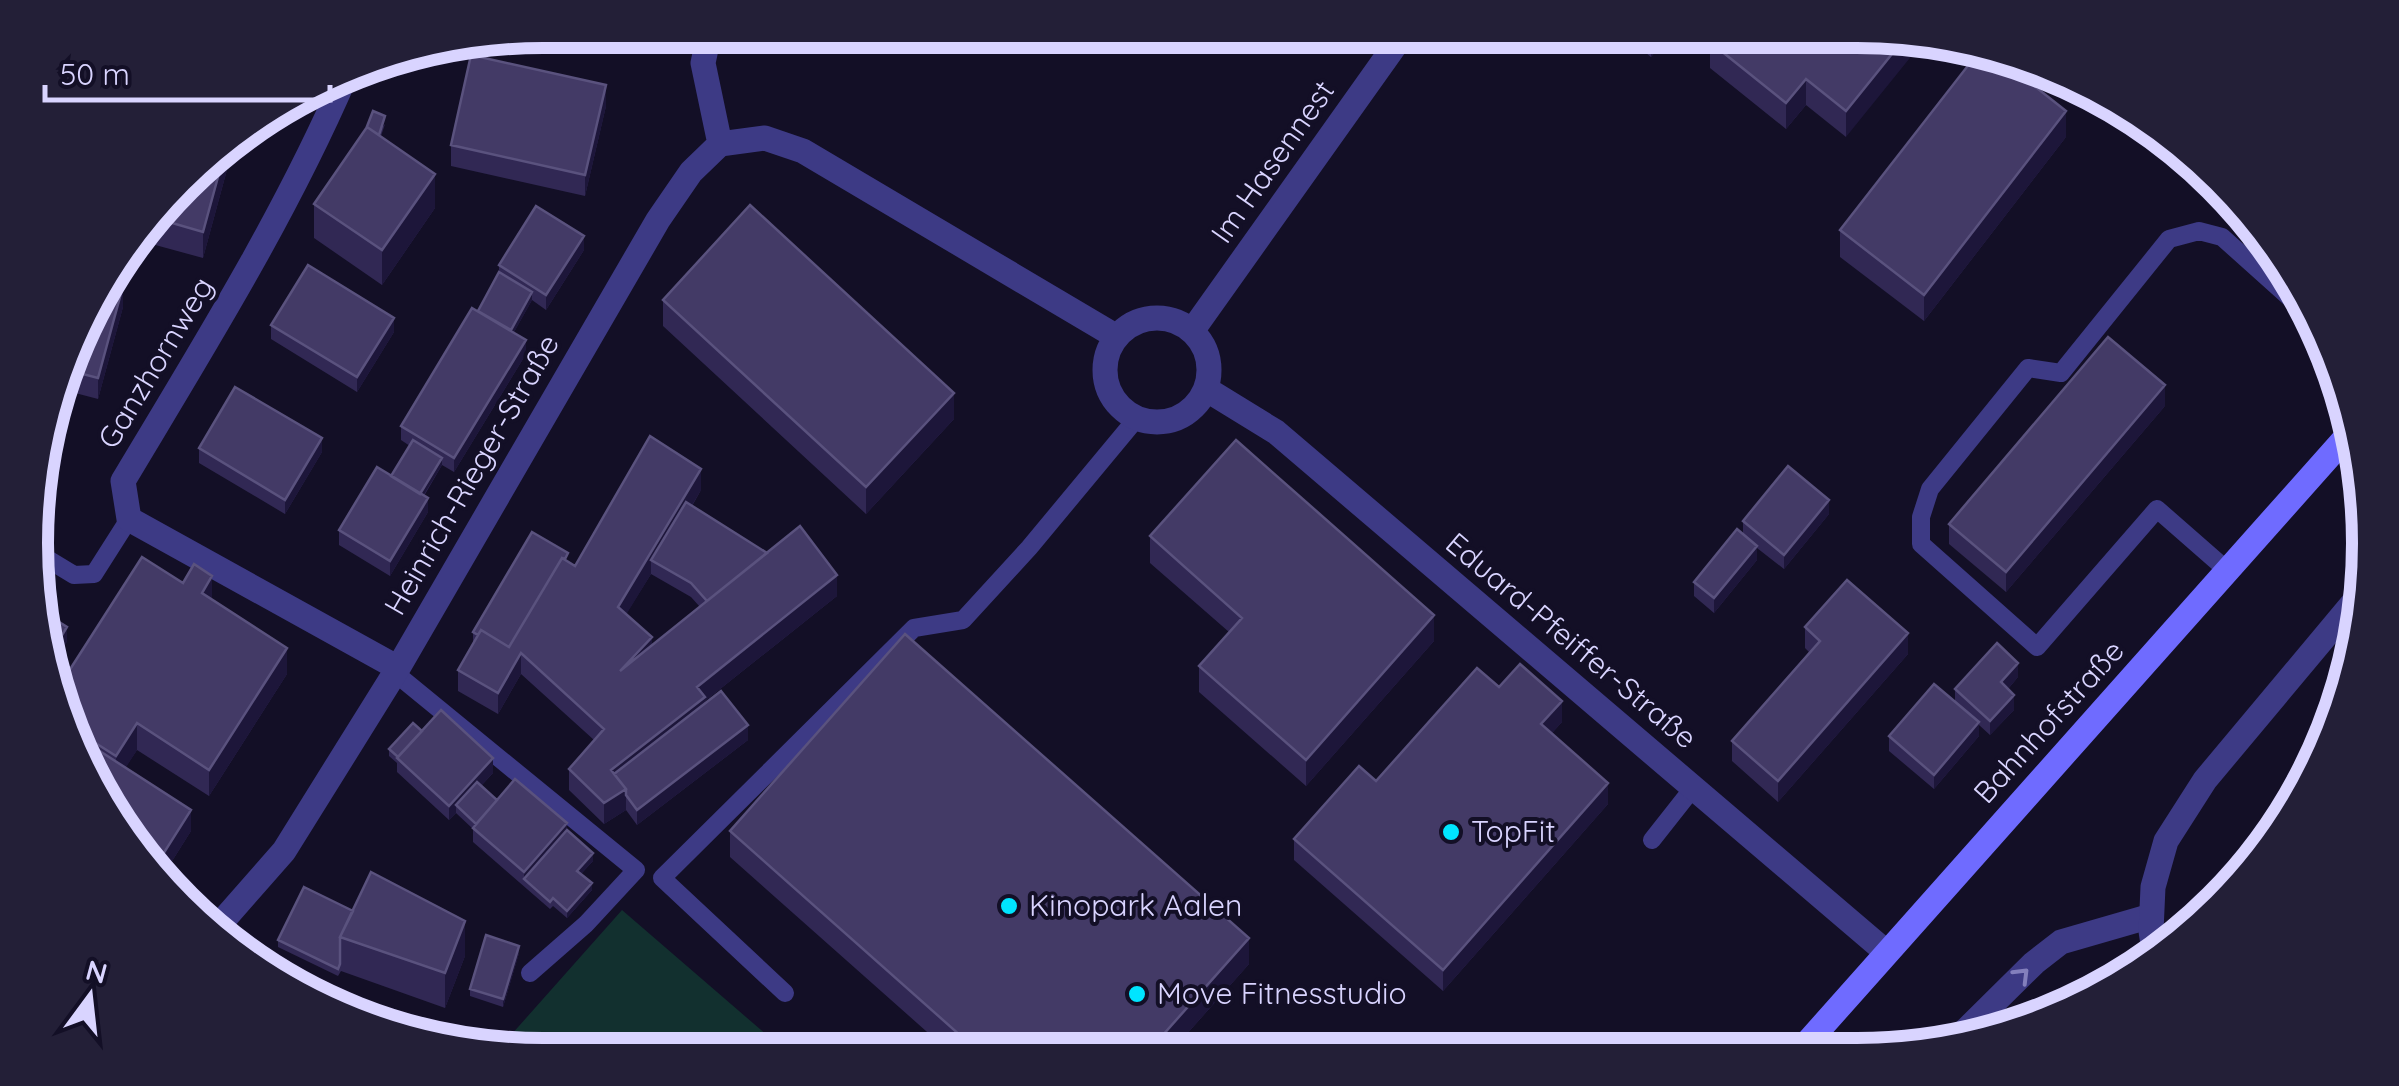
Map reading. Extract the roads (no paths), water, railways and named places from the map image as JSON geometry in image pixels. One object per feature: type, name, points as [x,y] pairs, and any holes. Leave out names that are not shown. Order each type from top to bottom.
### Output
[{"type":"main road","name":"Bahnhofstraße","points":[[1811,1038],[2341,443]]},
{"type":"street","points":[[706,48],[703,63],[720,144],[764,138],[803,151],[1117,336]]},
{"type":"street","name":"Im Hasennest","points":[[1192,331],[1393,48]]},
{"type":"street","name":"Ganzhornweg","points":[[130,519],[123,480],[241,284],[320,135],[338,92]]},
{"type":"street","name":"Heinrich-Rieger-Straße","points":[[222,921],[284,852],[396,670],[658,220],[691,172],[720,144]]},
{"type":"street","points":[[1149,318],[1167,318],[1192,331],[1208,358],[1206,389],[1196,405],[1180,417],[1156,422],[1137,418],[1120,407],[1107,385],[1106,358],[1117,336],[1131,324],[1149,318]]},
{"type":"street","name":"Eduard-Pfeiffer-Straße","points":[[1206,389],[1276,432],[1886,952]]},
{"type":"street","points":[[130,519],[396,670]]},
{"type":"street","points":[[2153,940],[2153,887],[2166,841],[2205,780],[2347,611]]},
{"type":"street","points":[[1971,1025],[2034,962],[2061,942],[2151,924]]},
{"type":"lane","points":[[2228,572],[2157,509],[2038,647],[1921,544],[1922,517],[1930,489],[2028,368],[2061,374],[2169,239],[2199,231],[2222,237],[2283,292]]},
{"type":"lane","points":[[785,993],[662,878],[914,628],[962,620],[1039,536],[1137,418]]},
{"type":"lane","points":[[49,560],[74,575],[94,574],[130,519]]},
{"type":"lane","points":[[396,670],[636,870],[586,924],[530,973]]},
{"type":"lane","points":[[1652,840],[1693,788]]},
{"type":"place","name":"TopFit","points":[[1451,832]]},
{"type":"place","name":"Kinopark Aalen","points":[[1009,906]]},
{"type":"place","name":"Move Fitnesstudio","points":[[1137,994]]}]
